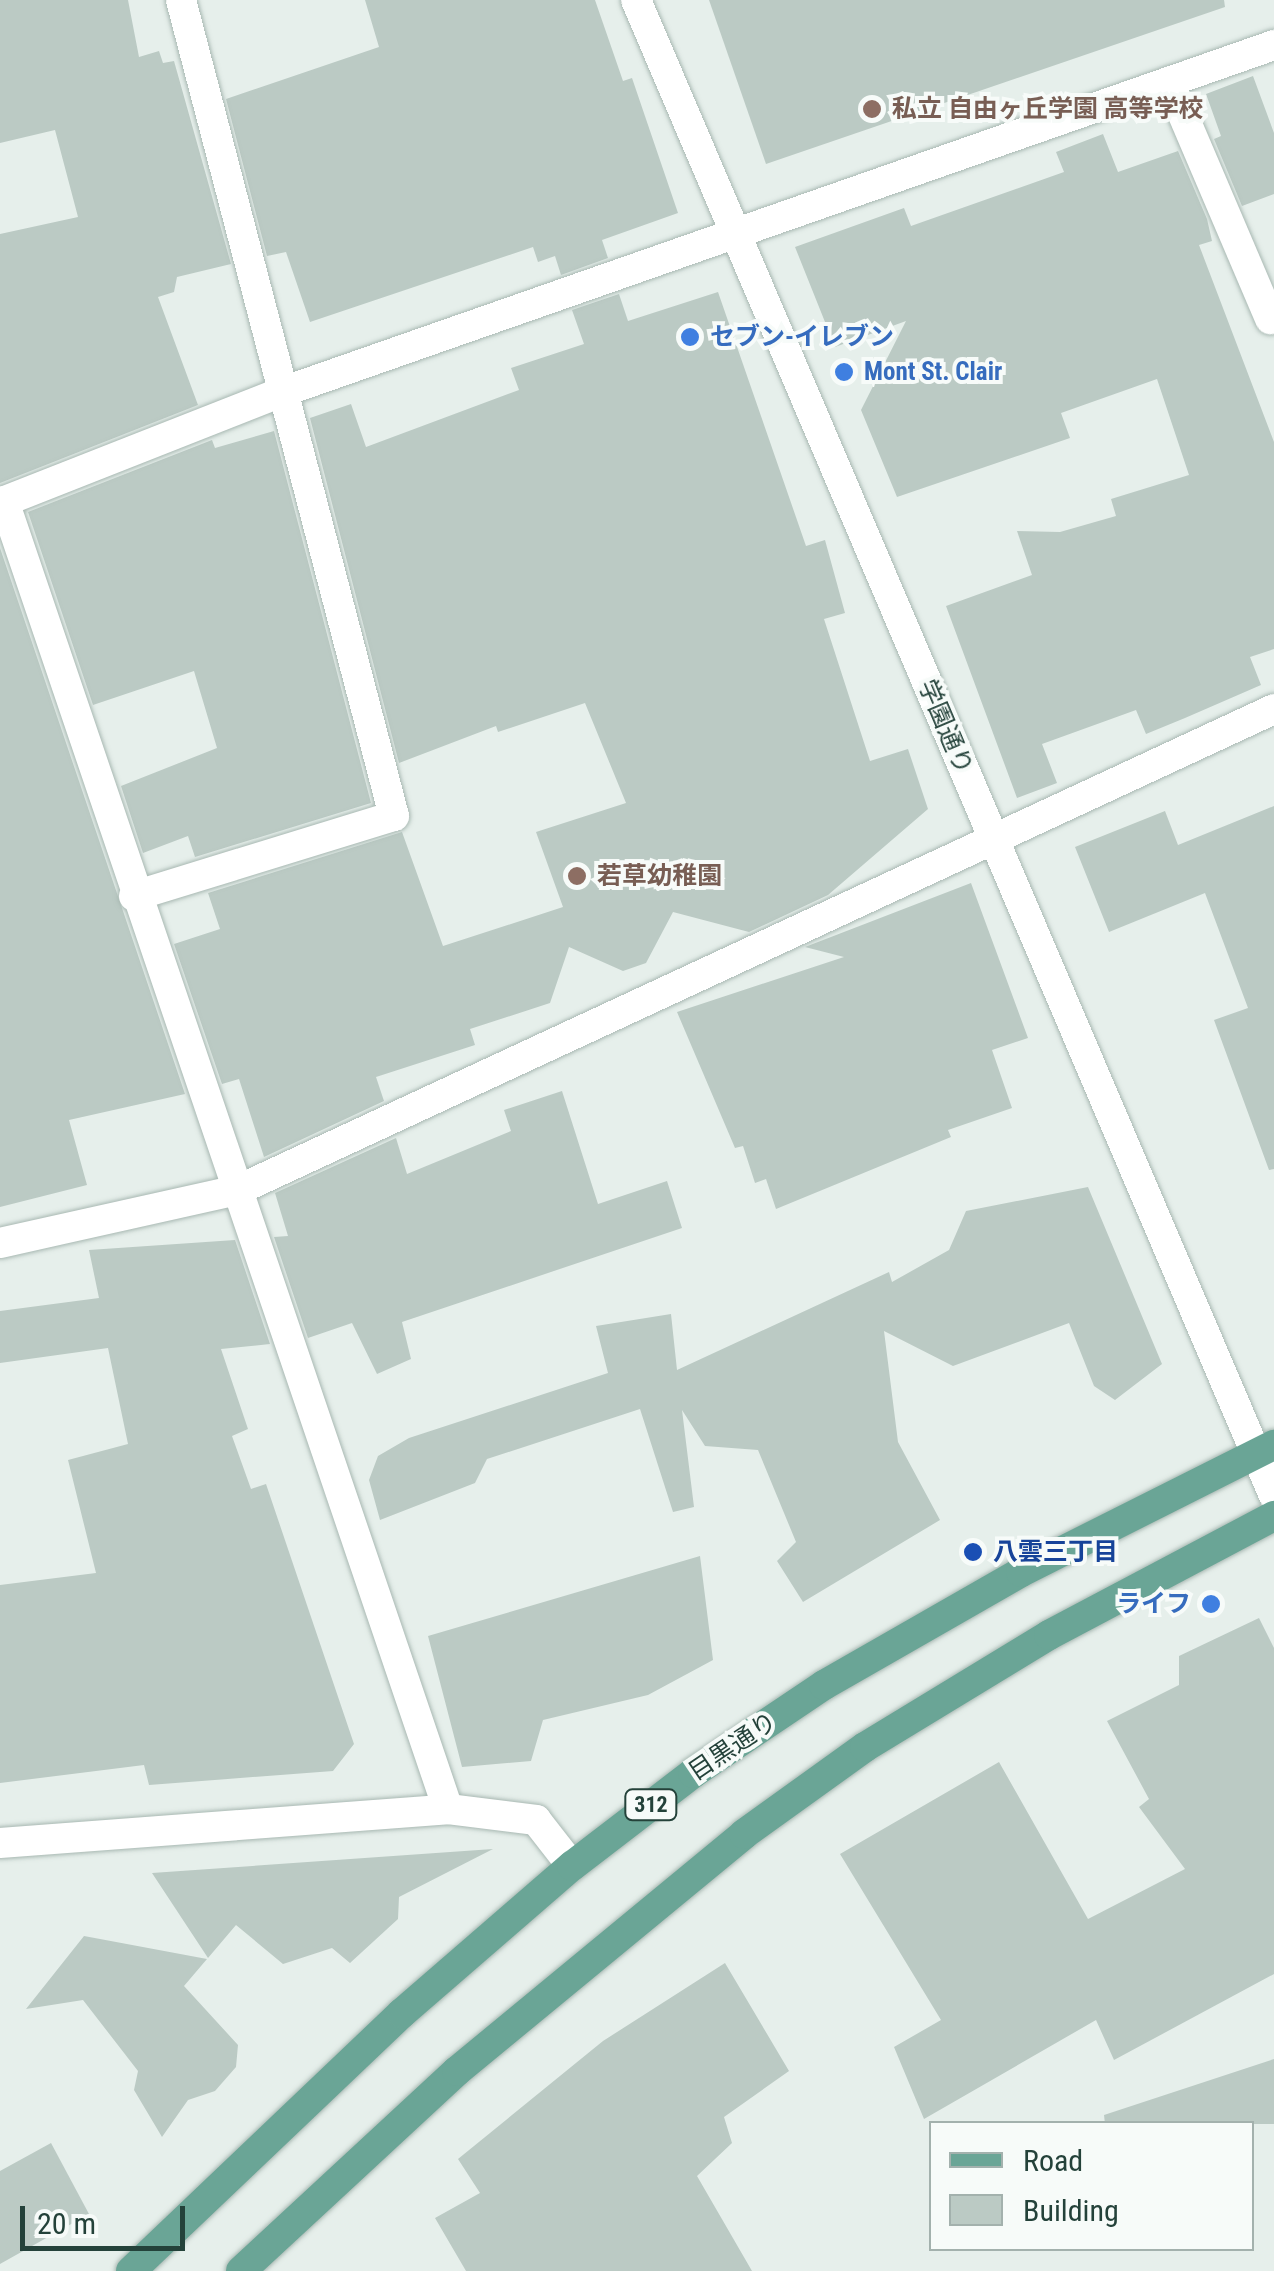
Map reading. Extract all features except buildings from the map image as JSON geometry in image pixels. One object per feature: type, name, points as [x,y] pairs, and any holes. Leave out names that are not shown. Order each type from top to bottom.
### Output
[{"type":"main road","name":"目黒通り","points":[[131,2271],[402,2013],[572,1866],[693,1773],[824,1685],[1021,1572],[1264,1449]]},
{"type":"main road","points":[[242,2271],[458,2071],[744,1834],[866,1746],[1032,1645],[1274,1516]]},
{"type":"street","points":[[134,896],[394,816],[181,0]]},
{"type":"street","name":"学園通り","points":[[636,0],[992,840],[1264,1449],[1274,1496]]},
{"type":"street","points":[[448,1809],[2,502],[285,391],[1274,45]]},
{"type":"street","points":[[1168,82],[1270,319]]},
{"type":"street","points":[[0,1243],[238,1190],[1274,710]]},
{"type":"street","points":[[0,1843],[448,1809],[536,1820],[572,1866]]},
{"type":"place","name":"私立 自由ヶ丘学園 高等学校","points":[[872,109]]},
{"type":"place","name":"セブン-イレブン","points":[[690,337]]},
{"type":"place","name":"Mont St. Clair","points":[[844,372]]},
{"type":"place","name":"若草幼稚園","points":[[577,876]]},
{"type":"place","name":"八雲三丁目","points":[[973,1552]]},
{"type":"place","name":"ライフ","points":[[1211,1604]]}]
